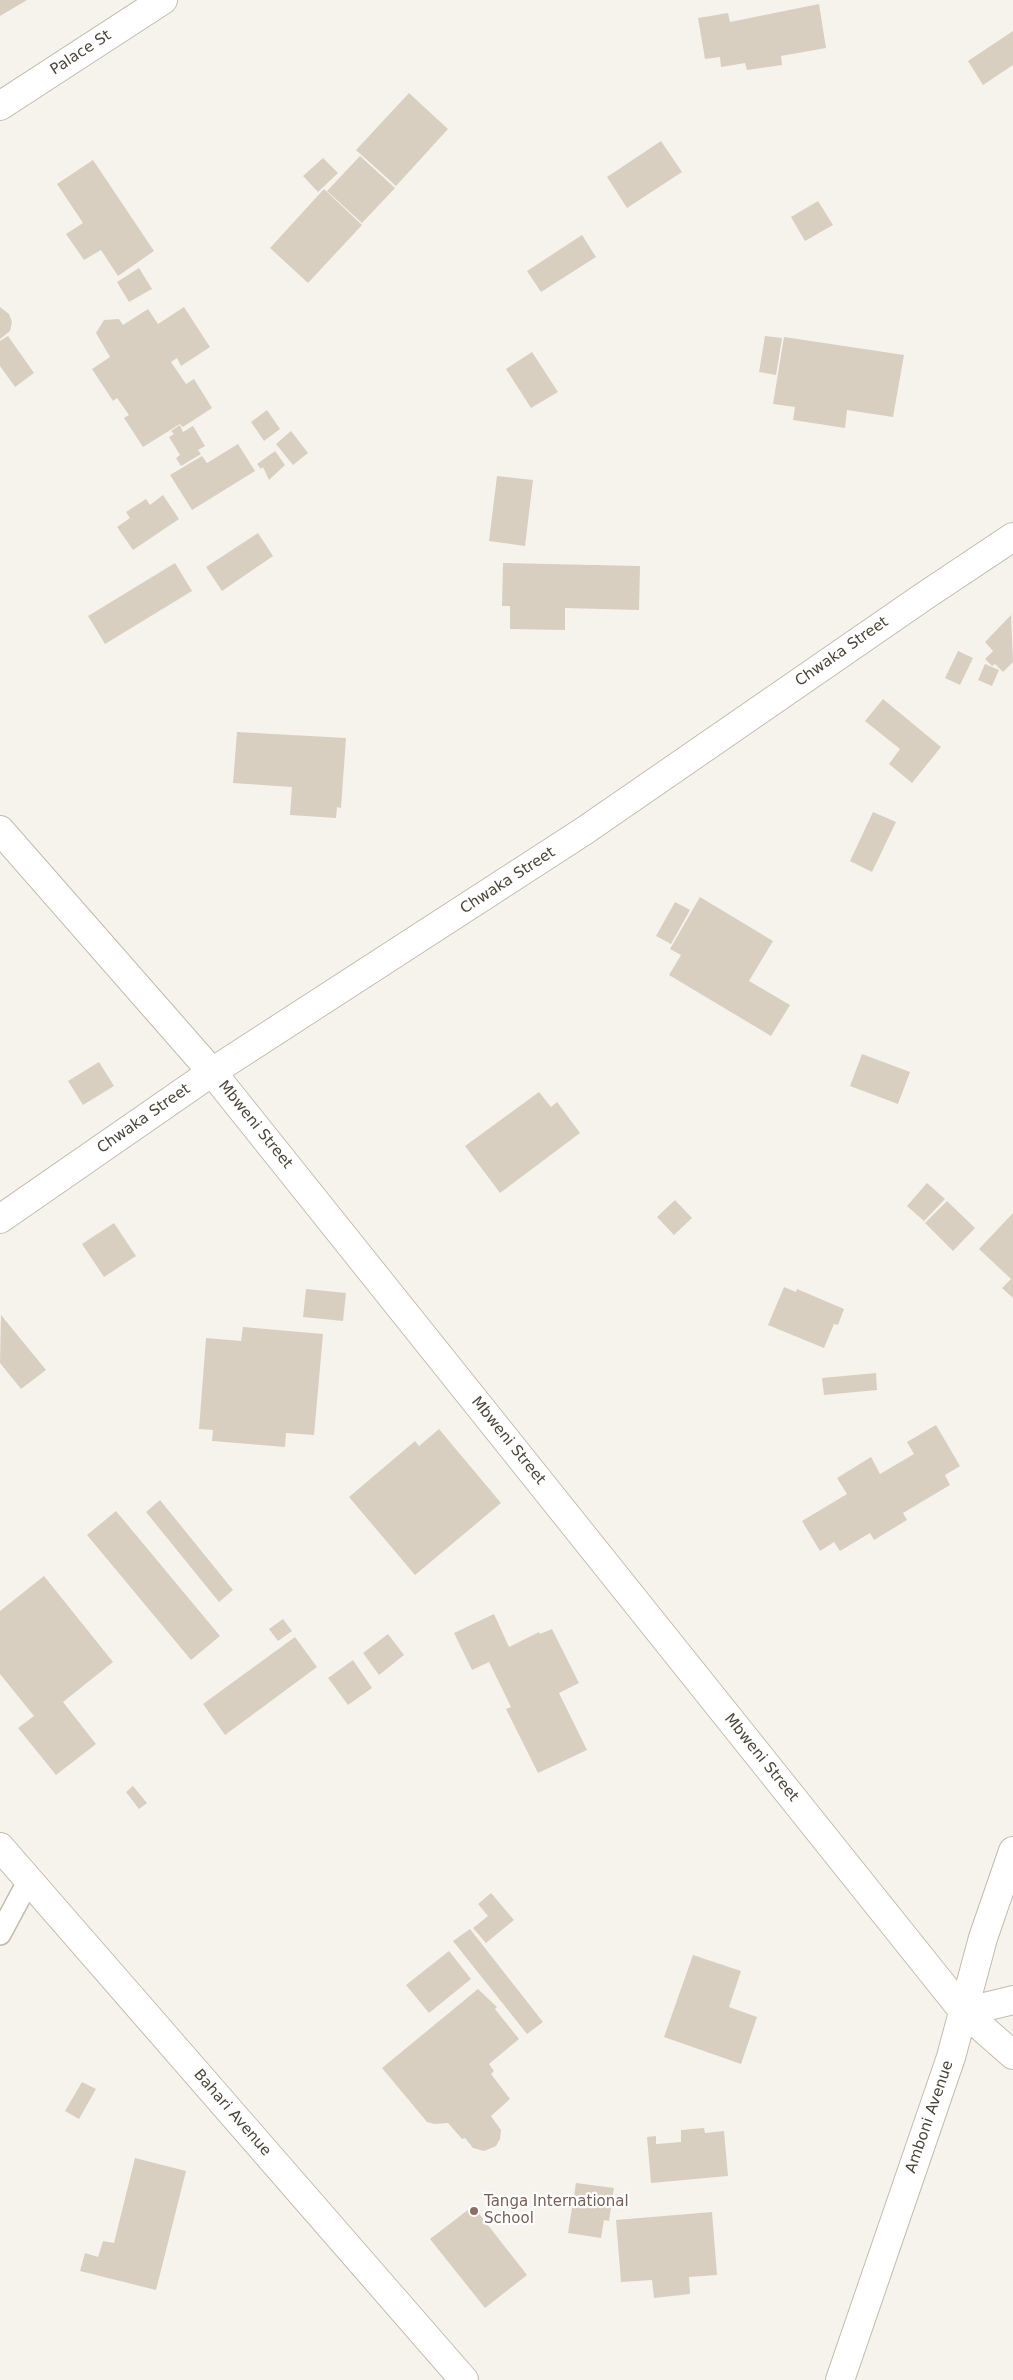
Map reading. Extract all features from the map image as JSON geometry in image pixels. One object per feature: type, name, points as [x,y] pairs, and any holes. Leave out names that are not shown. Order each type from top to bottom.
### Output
[{"type":"street","name":"Palace St","points":[[0,106],[163,0]]},
{"type":"street","name":"Chwaka Street","points":[[0,1219],[212,1072],[584,831],[1013,537]]},
{"type":"street","name":"Mbweni Street","points":[[0,830],[212,1072],[964,2012],[1013,2054]]},
{"type":"street","name":"Bahari Avenue","points":[[0,1847],[464,2380]]},
{"type":"street","name":"Amboni Avenue","points":[[840,2380],[964,2012],[983,1938],[1013,1851]]},
{"type":"street","points":[[964,2012],[1013,2000]]},
{"type":"lane","points":[[0,1934],[29,1880]]},
{"type":"building","points":[[0,0],[27,0],[0,16]]},
{"type":"building","points":[[819,4],[826,48],[781,56],[782,65],[747,70],[745,63],[721,67],[720,57],[705,59],[698,18],[728,13],[730,22]]},
{"type":"building","points":[[1013,31],[1013,65],[983,85],[968,61]]},
{"type":"building","points":[[409,93],[448,129],[396,186],[356,150]]},
{"type":"building","points":[[661,141],[682,172],[627,208],[607,177]]},
{"type":"building","points":[[360,156],[395,188],[362,223],[327,191]]},
{"type":"building","points":[[323,158],[338,173],[318,192],[303,176]]},
{"type":"building","points":[[93,160],[154,251],[118,276],[101,250],[84,260],[66,234],[83,223],[57,184]]},
{"type":"building","points":[[324,189],[362,225],[308,283],[270,248]]},
{"type":"building","points":[[818,201],[833,225],[805,241],[791,217]]},
{"type":"building","points":[[582,235],[596,257],[541,292],[527,271]]},
{"type":"building","points":[[139,268],[152,289],[129,302],[117,282]]},
{"type":"building","points":[[0,307],[9,314],[12,322],[10,331],[0,339]]},
{"type":"building","points":[[184,307],[210,347],[181,366],[177,358],[171,362],[186,384],[194,379],[212,408],[183,427],[180,424],[143,447],[124,418],[129,415],[117,398],[113,401],[92,369],[110,357],[96,333],[104,320],[119,319],[123,325],[148,309],[158,324]]},
{"type":"building","points":[[8,336],[34,373],[15,387],[0,366],[0,341]]},
{"type":"building","points":[[765,336],[782,338],[776,375],[759,372]]},
{"type":"building","points":[[784,337],[904,355],[893,417],[847,410],[845,428],[793,420],[795,407],[773,404]]},
{"type":"building","points":[[532,352],[558,392],[531,408],[506,369]]},
{"type":"building","points":[[267,410],[280,429],[264,441],[251,422]]},
{"type":"building","points":[[180,425],[183,432],[193,426],[205,446],[198,450],[201,454],[181,466],[176,458],[180,455],[169,437],[174,434],[171,431]]},
{"type":"building","points":[[291,431],[308,453],[293,465],[276,444]]},
{"type":"building","points":[[238,444],[255,471],[192,510],[170,475],[202,456],[207,463]]},
{"type":"building","points":[[275,451],[285,465],[269,480],[263,467],[261,469],[257,464]]},
{"type":"building","points":[[497,476],[533,480],[525,546],[489,541]]},
{"type":"building","points":[[163,495],[179,519],[133,550],[117,527],[130,518],[126,512],[146,499],[150,505]]},
{"type":"building","points":[[258,533],[273,556],[222,591],[206,567]]},
{"type":"building","points":[[175,563],[192,591],[105,644],[88,616]]},
{"type":"building","points":[[503,563],[640,566],[639,610],[565,608],[565,630],[510,629],[510,606],[502,606]]},
{"type":"building","points":[[1011,615],[1013,662],[1003,672],[995,664],[992,666],[985,659],[993,651],[985,642]]},
{"type":"building","points":[[958,651],[973,658],[960,685],[945,678]]},
{"type":"building","points":[[985,664],[999,670],[992,686],[978,680]]},
{"type":"building","points":[[883,699],[941,747],[912,783],[889,764],[900,749],[865,721]]},
{"type":"building","points":[[237,732],[346,738],[341,808],[337,807],[336,818],[290,815],[292,787],[233,783]]},
{"type":"building","points":[[873,812],[896,822],[872,872],[850,861]]},
{"type":"building","points":[[700,897],[773,941],[749,981],[790,1005],[771,1036],[669,975],[681,955],[670,949]]},
{"type":"building","points":[[675,902],[690,910],[671,944],[656,936]]},
{"type":"building","points":[[862,1054],[910,1072],[898,1104],[850,1086]]},
{"type":"building","points":[[99,1062],[114,1086],[83,1105],[68,1081]]},
{"type":"building","points":[[539,1092],[551,1107],[557,1102],[580,1133],[500,1193],[465,1146]]},
{"type":"building","points":[[927,1183],[945,1199],[924,1221],[907,1206]]},
{"type":"building","points":[[675,1200],[692,1218],[674,1235],[657,1217]]},
{"type":"building","points":[[947,1201],[975,1228],[953,1251],[925,1223]]},
{"type":"building","points":[[1013,1213],[1013,1298],[1002,1288],[1011,1279],[979,1249]]},
{"type":"building","points":[[114,1223],[136,1256],[104,1277],[82,1244]]},
{"type":"building","points":[[784,1287],[796,1292],[797,1289],[844,1309],[838,1325],[834,1324],[824,1348],[768,1325]]},
{"type":"building","points":[[306,1289],[346,1293],[343,1321],[303,1317]]},
{"type":"building","points":[[1,1315],[46,1370],[21,1389],[0,1363]]},
{"type":"building","points":[[243,1327],[323,1334],[314,1435],[286,1433],[285,1447],[212,1441],[213,1430],[199,1429],[206,1338],[241,1341]]},
{"type":"building","points":[[876,1373],[877,1390],[824,1395],[822,1378]]},
{"type":"building","points":[[936,1425],[960,1466],[945,1475],[950,1485],[903,1513],[907,1520],[874,1540],[870,1533],[840,1551],[834,1542],[820,1551],[802,1521],[847,1494],[837,1478],[871,1457],[880,1474],[914,1454],[907,1442]]},
{"type":"building","points":[[439,1429],[501,1503],[415,1575],[349,1497],[415,1441],[419,1446]]},
{"type":"building","points":[[160,1500],[233,1590],[219,1602],[146,1512]]},
{"type":"building","points":[[116,1511],[220,1636],[191,1660],[87,1535]]},
{"type":"building","points":[[44,1576],[113,1662],[63,1702],[96,1744],[56,1775],[18,1728],[34,1716],[0,1674],[0,1611]]},
{"type":"building","points":[[494,1614],[509,1647],[539,1632],[540,1634],[552,1629],[579,1683],[559,1693],[587,1750],[538,1773],[506,1709],[511,1707],[489,1662],[472,1670],[454,1633]]},
{"type":"building","points":[[283,1619],[292,1631],[278,1641],[269,1629]]},
{"type":"building","points":[[388,1634],[404,1655],[379,1675],[363,1653]]},
{"type":"building","points":[[295,1637],[317,1667],[225,1735],[203,1704]]},
{"type":"building","points":[[353,1660],[372,1688],[348,1705],[328,1678]]},
{"type":"building","points":[[133,1786],[147,1803],[139,1809],[126,1792]]},
{"type":"building","points":[[491,1893],[514,1920],[486,1943],[473,1928],[488,1916],[478,1904]]},
{"type":"building","points":[[470,1929],[543,2022],[527,2034],[453,1941]]},
{"type":"building","points":[[449,1951],[471,1979],[429,2013],[406,1985]]},
{"type":"building","points":[[693,1955],[741,1971],[729,2007],[757,2017],[741,2064],[664,2037]]},
{"type":"building","points":[[478,1989],[497,2007],[495,2009],[519,2039],[489,2064],[494,2071],[491,2074],[510,2099],[491,2116],[501,2130],[500,2139],[496,2146],[484,2151],[473,2148],[448,2123],[435,2124],[427,2122],[382,2068]]},
{"type":"building","points":[[82,2082],[96,2089],[79,2119],[65,2111]]},
{"type":"building","points":[[704,2128],[705,2133],[724,2131],[728,2176],[651,2183],[647,2137],[656,2136],[656,2144],[681,2142],[681,2130]]},
{"type":"building","points":[[135,2158],[186,2171],[156,2290],[80,2271],[85,2253],[98,2257],[103,2241],[114,2243]]},
{"type":"building","points":[[576,2183],[614,2188],[609,2221],[604,2220],[601,2238],[568,2233]]},
{"type":"building","points":[[473,2206],[527,2275],[485,2308],[430,2239]]},
{"type":"building","points":[[712,2212],[717,2275],[689,2277],[690,2294],[654,2298],[652,2280],[621,2282],[616,2220]]},
{"type":"place","name":"Tanga International School","points":[[474,2211]]}]
